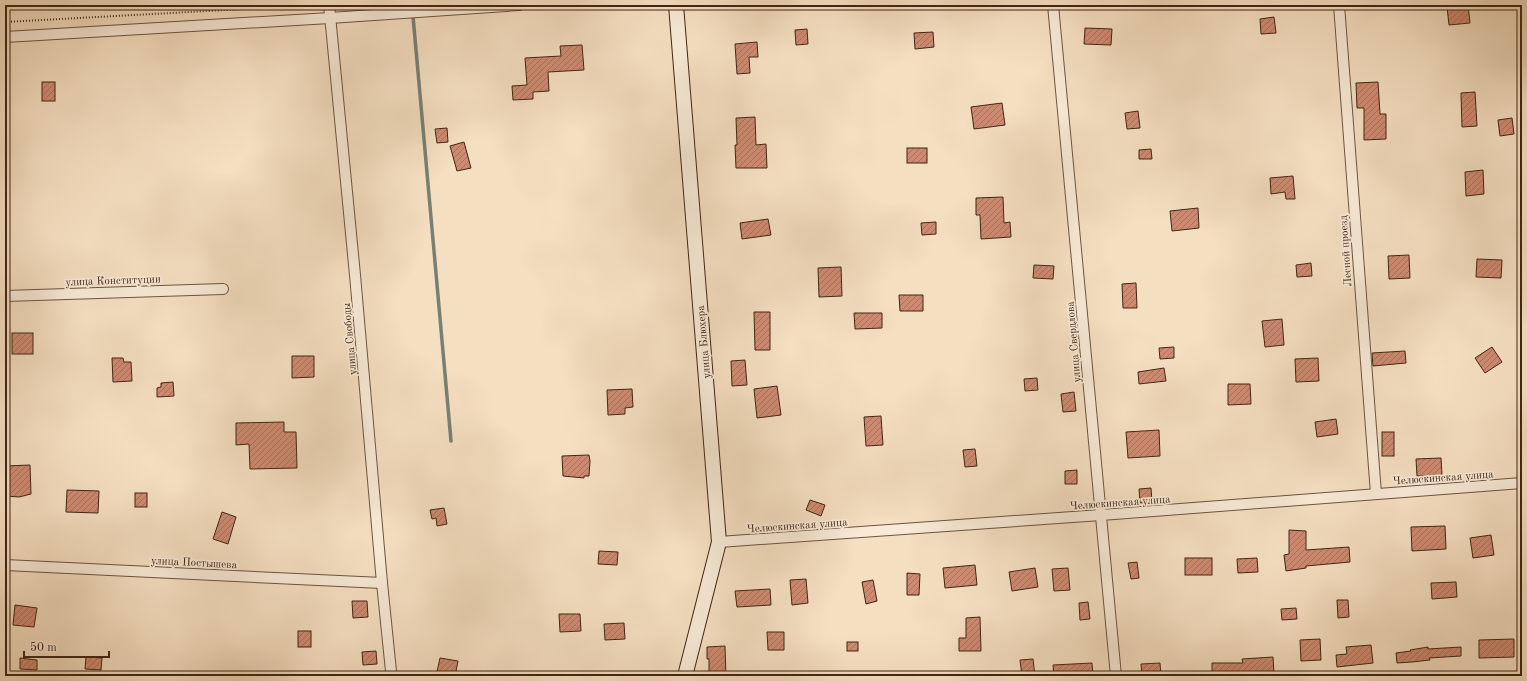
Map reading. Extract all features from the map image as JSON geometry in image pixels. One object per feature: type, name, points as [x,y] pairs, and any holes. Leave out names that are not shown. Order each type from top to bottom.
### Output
[{"type":"street","name":"улица Свободы","points":[[329,5],[356,275],[382,583],[391,671]]},
{"type":"street","points":[[5,37],[330,18],[519,5]]},
{"type":"street","name":"улица Блюхера","points":[[676,5],[719,542],[685,676]]},
{"type":"street","name":"улица Свердлова","points":[[1053,5],[1116,676]]},
{"type":"street","name":"Лесной проезд","points":[[1339,5],[1376,494]]},
{"type":"street","name":"улица Конституции","points":[[5,296],[222,289]]},
{"type":"street","name":"Челюскинская улица","points":[[719,542],[1522,483]]},
{"type":"street","name":"улица Постышева","points":[[5,565],[382,583]]},
{"type":"path","points":[[5,22],[318,5]]},
{"type":"building","points":[[1468,5],[1470,23],[1449,25],[1447,7]]},
{"type":"building","points":[[1274,17],[1276,33],[1261,34],[1260,19]]},
{"type":"building","points":[[1085,28],[1112,29],[1111,45],[1084,44]]},
{"type":"building","points":[[807,29],[808,44],[796,45],[795,30]]},
{"type":"building","points":[[933,32],[934,47],[915,49],[914,33]]},
{"type":"building","points":[[757,42],[758,57],[749,57],[750,73],[737,74],[735,44]]},
{"type":"building","points":[[582,45],[584,70],[548,72],[549,91],[533,92],[533,99],[513,100],[512,86],[527,85],[525,58],[561,56],[560,46]]},
{"type":"building","points":[[42,82],[55,82],[55,101],[42,101]]},
{"type":"building","points":[[1378,82],[1380,114],[1386,114],[1386,139],[1364,140],[1364,108],[1357,108],[1356,83]]},
{"type":"building","points":[[1475,92],[1477,126],[1462,127],[1461,93]]},
{"type":"building","points":[[1002,103],[1005,125],[974,129],[971,107]]},
{"type":"building","points":[[1138,111],[1140,128],[1127,129],[1125,113]]},
{"type":"building","points":[[755,117],[756,145],[766,144],[767,168],[736,168],[736,118]]},
{"type":"building","points":[[1512,118],[1514,134],[1500,136],[1498,120]]},
{"type":"building","points":[[447,128],[448,142],[437,143],[435,129]]},
{"type":"building","points":[[464,142],[471,168],[457,171],[450,146]]},
{"type":"building","points":[[907,148],[927,148],[927,163],[907,163]]},
{"type":"building","points":[[1151,149],[1152,159],[1139,159],[1139,150]]},
{"type":"building","points":[[1483,170],[1484,194],[1466,196],[1465,172]]},
{"type":"building","points":[[1293,176],[1295,199],[1286,199],[1285,192],[1271,194],[1270,178]]},
{"type":"building","points":[[1003,197],[1004,223],[1010,222],[1011,237],[981,239],[980,215],[976,215],[976,198]]},
{"type":"building","points":[[1198,208],[1199,228],[1172,231],[1170,211]]},
{"type":"building","points":[[768,219],[771,235],[742,239],[740,223]]},
{"type":"building","points":[[936,222],[936,234],[922,235],[921,223]]},
{"type":"building","points":[[1409,255],[1410,278],[1389,279],[1388,256]]},
{"type":"building","points":[[1477,259],[1502,260],[1501,278],[1476,277]]},
{"type":"building","points":[[1311,263],[1312,276],[1297,277],[1296,265]]},
{"type":"building","points":[[1034,265],[1054,266],[1053,279],[1033,278]]},
{"type":"building","points":[[841,267],[842,296],[819,297],[818,268]]},
{"type":"building","points":[[1136,283],[1137,308],[1123,308],[1122,284]]},
{"type":"building","points":[[899,295],[923,295],[923,311],[900,311]]},
{"type":"building","points":[[754,312],[770,312],[770,350],[755,350]]},
{"type":"building","points":[[854,313],[882,313],[882,328],[855,329]]},
{"type":"building","points":[[1282,319],[1284,345],[1265,347],[1262,321]]},
{"type":"building","points":[[12,333],[33,333],[33,354],[12,354]]},
{"type":"building","points":[[1174,347],[1174,358],[1160,359],[1159,348]]},
{"type":"building","points":[[1492,347],[1502,362],[1485,373],[1475,358]]},
{"type":"building","points":[[1405,351],[1406,363],[1373,366],[1372,353]]},
{"type":"building","points":[[292,356],[314,356],[314,377],[292,378]]},
{"type":"building","points":[[112,358],[123,358],[124,362],[131,362],[132,381],[113,382]]},
{"type":"building","points":[[1318,358],[1319,381],[1296,382],[1295,359]]},
{"type":"building","points":[[745,360],[747,385],[732,386],[731,361]]},
{"type":"building","points":[[1164,368],[1166,381],[1139,384],[1138,372]]},
{"type":"building","points":[[1037,378],[1038,390],[1025,391],[1024,379]]},
{"type":"building","points":[[173,382],[174,396],[157,397],[157,388],[161,387],[161,383]]},
{"type":"building","points":[[1228,384],[1250,384],[1251,404],[1228,405]]},
{"type":"building","points":[[777,386],[781,415],[757,418],[754,389]]},
{"type":"building","points":[[632,389],[633,407],[625,408],[625,414],[608,415],[607,390]]},
{"type":"building","points":[[1074,392],[1076,411],[1063,412],[1061,394]]},
{"type":"building","points":[[881,416],[883,445],[866,446],[864,417]]},
{"type":"building","points":[[1336,419],[1338,434],[1317,437],[1315,422]]},
{"type":"building","points":[[284,422],[284,432],[296,432],[297,468],[250,469],[249,444],[236,445],[236,423]]},
{"type":"building","points":[[1159,430],[1160,456],[1128,458],[1126,432]]},
{"type":"building","points":[[1382,432],[1394,432],[1394,456],[1382,456]]},
{"type":"building","points":[[975,449],[977,466],[965,467],[963,450]]},
{"type":"building","points":[[589,455],[589,476],[584,476],[584,478],[563,476],[562,456]]},
{"type":"building","points":[[1441,458],[1442,475],[1417,476],[1416,459]]},
{"type":"building","points":[[30,465],[31,494],[19,497],[6,496],[5,466]]},
{"type":"building","points":[[1077,470],[1077,484],[1065,484],[1065,471]]},
{"type":"building","points":[[1151,488],[1152,502],[1140,503],[1139,489]]},
{"type":"building","points":[[67,490],[99,491],[98,513],[66,512]]},
{"type":"building","points":[[135,493],[147,493],[147,507],[135,507]]},
{"type":"building","points":[[810,500],[825,505],[821,516],[806,510]]},
{"type":"building","points":[[444,508],[447,524],[437,526],[436,518],[432,519],[430,510]]},
{"type":"building","points":[[222,512],[236,517],[228,544],[213,539]]},
{"type":"building","points":[[1445,526],[1446,549],[1412,551],[1411,527]]},
{"type":"building","points":[[1289,530],[1306,531],[1306,550],[1349,547],[1350,562],[1306,566],[1306,568],[1286,571],[1284,555],[1289,554]]},
{"type":"building","points":[[1491,535],[1494,555],[1473,558],[1470,538]]},
{"type":"building","points":[[599,551],[618,552],[617,565],[598,564]]},
{"type":"building","points":[[1185,558],[1212,558],[1212,575],[1185,575]]},
{"type":"building","points":[[1257,558],[1258,572],[1238,573],[1237,559]]},
{"type":"building","points":[[1137,562],[1139,578],[1131,579],[1128,563]]},
{"type":"building","points":[[975,565],[977,585],[945,588],[943,568]]},
{"type":"building","points":[[1035,568],[1038,587],[1012,591],[1009,572]]},
{"type":"building","points":[[1068,568],[1070,590],[1054,591],[1052,569]]},
{"type":"building","points":[[907,573],[920,574],[919,595],[907,595]]},
{"type":"building","points":[[806,579],[808,603],[792,605],[790,580]]},
{"type":"building","points":[[873,580],[877,601],[866,604],[862,582]]},
{"type":"building","points":[[1456,582],[1457,597],[1432,599],[1431,583]]},
{"type":"building","points":[[770,589],[771,605],[737,607],[735,591]]},
{"type":"building","points":[[1337,600],[1348,600],[1349,617],[1338,618]]},
{"type":"building","points":[[352,601],[367,601],[368,617],[353,618]]},
{"type":"building","points":[[1088,602],[1090,619],[1080,620],[1079,603]]},
{"type":"building","points":[[15,605],[37,608],[34,627],[13,625]]},
{"type":"building","points":[[1296,608],[1297,619],[1282,620],[1281,609]]},
{"type":"building","points":[[559,614],[580,614],[581,631],[560,632]]},
{"type":"building","points":[[980,617],[981,651],[959,651],[959,638],[966,638],[966,618]]},
{"type":"building","points":[[624,623],[625,639],[605,640],[604,624]]},
{"type":"building","points":[[298,631],[311,631],[311,647],[298,647]]},
{"type":"building","points":[[767,632],[784,632],[784,650],[768,650]]},
{"type":"building","points":[[1320,639],[1321,660],[1301,661],[1300,640]]},
{"type":"building","points":[[1514,639],[1514,657],[1479,658],[1479,640]]},
{"type":"building","points":[[847,642],[858,642],[858,651],[847,651]]},
{"type":"building","points":[[1371,645],[1373,663],[1337,667],[1336,655],[1347,654],[1346,647]]},
{"type":"building","points":[[725,646],[726,676],[709,676],[707,647]]},
{"type":"building","points":[[1428,647],[1428,649],[1461,647],[1461,656],[1429,658],[1430,660],[1397,663],[1396,653]]},
{"type":"building","points":[[376,651],[377,664],[363,665],[362,652]]},
{"type":"building","points":[[86,657],[102,658],[101,670],[85,669]]},
{"type":"building","points":[[1273,657],[1274,674],[1212,676],[1212,663],[1243,663],[1242,659]]},
{"type":"building","points":[[20,658],[37,660],[37,670],[20,669]]},
{"type":"building","points":[[440,658],[458,661],[455,676],[436,676]]},
{"type":"building","points":[[1033,659],[1035,676],[1022,676],[1020,660]]},
{"type":"building","points":[[1092,663],[1093,676],[1054,676],[1053,665]]},
{"type":"building","points":[[1160,663],[1161,676],[1142,676],[1141,664]]},
{"type":"waterway","points":[[412,5],[451,441]]}]
